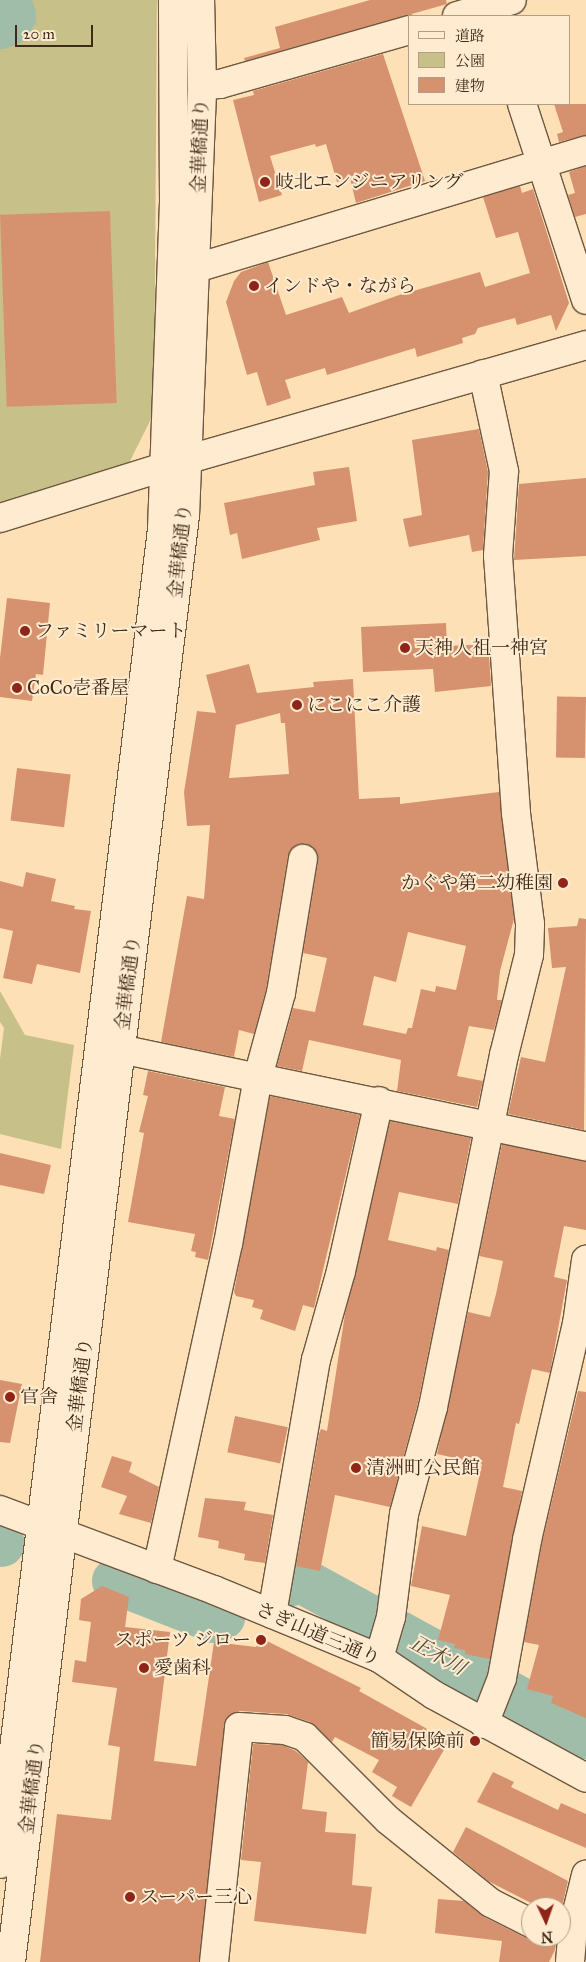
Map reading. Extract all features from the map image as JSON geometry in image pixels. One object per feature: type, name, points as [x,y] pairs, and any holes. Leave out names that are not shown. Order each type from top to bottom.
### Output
[{"type":"street","name":"金華橋通り","points":[[0,1864],[51,1529],[120,1050],[185,516],[177,463],[174,0]]},
{"type":"street","name":"金華橋通り","points":[[11,1962],[51,1529],[160,549],[177,463],[196,268],[202,85],[200,0]]},
{"type":"street","points":[[461,15],[498,6]]},
{"type":"street","points":[[202,85],[220,84],[408,31]]},
{"type":"street","points":[[522,105],[586,300]]},
{"type":"street","points":[[196,268],[586,150]]},
{"type":"street","points":[[0,518],[177,463],[586,345]]},
{"type":"street","points":[[386,1638],[404,1514],[434,1407],[490,1125],[529,956],[530,924],[516,813],[498,556],[504,471],[483,374]]},
{"type":"street","points":[[157,1569],[228,1244],[258,1077],[281,993],[303,859]]},
{"type":"street","points":[[120,1050],[379,1101],[586,1146]]},
{"type":"street","points":[[272,1614],[316,1360],[344,1262],[379,1101]]},
{"type":"street","points":[[484,1724],[500,1688],[527,1540],[577,1324],[586,1260]]},
{"type":"street","name":"さぎ山道三通り","points":[[0,1510],[272,1614],[386,1638],[434,1695],[586,1778]]},
{"type":"street","points":[[214,1962],[239,1727],[285,1730],[305,1737],[388,1820],[491,1903],[521,1918]]},
{"type":"street","points":[[572,1941],[586,1875]]},
{"type":"green space","points":[[0,0],[157,0],[154,413],[128,465],[0,505]]},
{"type":"green space","points":[[0,991],[25,1035],[74,1045],[61,1149],[0,1134],[0,1059],[4,1028],[0,1022]]},
{"type":"shaded area","points":[[0,0],[32,0],[36,11],[36,22],[25,41],[5,49],[0,49]]},
{"type":"building","points":[[370,0],[446,0],[447,4],[245,61],[244,58],[280,48],[275,27]]},
{"type":"building","points":[[383,54],[425,181],[356,203],[350,178],[337,182],[326,144],[316,147],[315,144],[270,156],[282,195],[259,202],[233,100],[254,95],[253,91]]},
{"type":"building","points":[[586,104],[586,135],[559,142],[557,134],[563,132],[554,105]]},
{"type":"building","points":[[586,166],[586,214],[575,217],[568,195],[575,193],[569,172]]},
{"type":"building","points":[[520,186],[522,193],[533,189],[569,303],[556,331],[551,315],[517,325],[515,318],[478,328],[475,334],[462,338],[463,343],[417,357],[415,348],[327,375],[325,368],[285,380],[291,398],[267,406],[257,372],[247,375],[226,302],[234,281],[241,272],[268,262],[286,315],[342,297],[349,313],[399,295],[480,272],[485,287],[530,273],[518,232],[496,238],[483,197]]},
{"type":"building","points":[[110,211],[117,403],[7,407],[0,215]]},
{"type":"building","points":[[479,429],[488,472],[483,550],[472,552],[469,535],[409,547],[403,519],[422,515],[412,440]]},
{"type":"building","points":[[349,467],[357,521],[317,528],[320,540],[242,559],[237,533],[230,535],[224,503],[315,485],[313,472]]},
{"type":"building","points":[[586,478],[586,556],[514,560],[519,484]]},
{"type":"building","name":"ファミリーマート","points":[[7,598],[50,603],[43,675],[36,674],[32,701],[0,697],[0,658]]},
{"type":"building","name":"天神人祖一神宮","points":[[446,623],[447,646],[473,645],[474,657],[489,656],[491,686],[435,692],[433,669],[363,672],[361,627]]},
{"type":"building","points":[[249,664],[257,693],[314,687],[313,682],[353,679],[359,799],[400,797],[400,804],[499,792],[514,919],[500,971],[497,1000],[502,1000],[494,1030],[469,1026],[457,1076],[483,1081],[477,1107],[397,1091],[401,1060],[309,1040],[302,1071],[277,1066],[293,1008],[315,1012],[327,958],[303,953],[318,861],[317,853],[306,844],[297,845],[288,856],[266,990],[254,1034],[239,1030],[234,1057],[161,1042],[187,896],[204,899],[210,825],[187,826],[184,792],[197,711],[216,713],[206,675]],"holes":[[[280,713],[281,723],[285,723],[289,774],[229,778],[236,725]],[[408,932],[466,946],[456,990],[436,986],[435,992],[421,989],[412,1028],[408,1028],[406,1034],[363,1025],[374,976],[396,982]]]},
{"type":"building","points":[[557,696],[586,697],[585,758],[556,757]]},
{"type":"building","points":[[17,768],[71,775],[64,827],[11,821]]},
{"type":"building","points":[[26,872],[56,879],[51,901],[75,906],[74,909],[91,911],[80,973],[37,964],[32,984],[3,978],[13,931],[0,928],[0,881],[23,887]]},
{"type":"building","points":[[579,918],[586,919],[584,1130],[508,1114],[521,1057],[545,1062],[566,967],[552,968],[548,928],[577,926]]},
{"type":"building","points":[[148,1071],[225,1087],[219,1116],[235,1119],[208,1260],[195,1257],[196,1252],[191,1251],[195,1234],[128,1222],[144,1133],[139,1132],[148,1096],[143,1095]]},
{"type":"building","points":[[270,1096],[360,1115],[314,1308],[303,1305],[295,1331],[260,1319],[263,1310],[252,1307],[254,1300],[236,1296],[234,1292]]},
{"type":"building","points":[[390,1121],[471,1138],[458,1204],[399,1192],[388,1240],[436,1251],[437,1247],[449,1250],[418,1403],[390,1507],[335,1495],[320,1571],[296,1566],[319,1434],[321,1429],[327,1431],[345,1314]]},
{"type":"building","points":[[502,1144],[586,1161],[586,1230],[564,1226],[554,1277],[567,1280],[550,1373],[532,1369],[519,1424],[516,1423],[503,1487],[522,1491],[490,1659],[465,1654],[465,1650],[454,1648],[455,1644],[438,1640],[450,1595],[411,1586],[422,1526],[466,1536],[482,1464],[437,1454],[468,1312],[490,1317],[503,1261],[479,1256]]},
{"type":"building","points":[[0,1153],[51,1165],[44,1194],[0,1185]]},
{"type":"building","points":[[0,1380],[22,1384],[10,1443],[0,1442]]},
{"type":"building","points":[[578,1391],[586,1392],[586,1718],[551,1703],[553,1696],[527,1689],[539,1645],[524,1642],[542,1543]]},
{"type":"building","points":[[235,1416],[288,1427],[280,1463],[227,1452]]},
{"type":"building","points":[[112,1456],[132,1462],[129,1472],[159,1487],[151,1523],[119,1514],[127,1496],[101,1487]]},
{"type":"building","points":[[205,1498],[246,1502],[244,1510],[273,1515],[265,1563],[244,1560],[245,1554],[218,1548],[219,1541],[198,1537]]},
{"type":"building","points":[[102,1586],[129,1597],[125,1627],[170,1632],[154,1761],[196,1766],[214,1642],[256,1647],[261,1638],[361,1688],[359,1691],[449,1741],[411,1807],[392,1796],[397,1787],[372,1772],[379,1760],[335,1737],[332,1742],[310,1722],[286,1714],[240,1711],[227,1718],[199,1962],[40,1962],[57,1814],[111,1820],[120,1747],[108,1745],[117,1688],[72,1682],[75,1660],[86,1662],[91,1622],[79,1620],[81,1599]]},
{"type":"building","points":[[253,1744],[282,1745],[296,1751],[308,1762],[302,1809],[327,1812],[325,1832],[356,1834],[352,1885],[372,1887],[366,1934],[254,1921],[261,1862],[241,1860]]},
{"type":"building","points":[[493,1772],[514,1782],[511,1787],[558,1810],[561,1803],[586,1814],[586,1848],[477,1802]]},
{"type":"building","points":[[466,1827],[568,1881],[564,1897],[521,1898],[488,1881],[453,1852]]},
{"type":"building","points":[[438,1899],[464,1901],[484,1917],[521,1936],[521,1947],[555,1947],[549,1962],[499,1962],[502,1941],[435,1933]]},
{"type":"waterway","name":"正木川","points":[[289,1584],[301,1580],[586,1736]]},
{"type":"waterway","name":"正木川","points":[[115,1581],[214,1620],[222,1617]]},
{"type":"place","name":"岐北エンジニアリング","points":[[265,182]]},
{"type":"place","name":"インドや・ながら","points":[[254,286]]},
{"type":"place","name":"ファミリーマート","points":[[25,631]]},
{"type":"place","name":"天神人祖一神宮","points":[[405,648]]},
{"type":"place","name":"CoCo壱番屋","points":[[17,688]]},
{"type":"place","name":"にこにこ介護","points":[[297,705]]},
{"type":"place","name":"かぐや第二幼稚園","points":[[563,883]]},
{"type":"place","name":"官舎","points":[[10,1397]]},
{"type":"place","name":"清洲町公民館","points":[[356,1468]]},
{"type":"place","name":"スポーツ ジロー","points":[[261,1640]]},
{"type":"place","name":"愛歯科","points":[[144,1668]]},
{"type":"place","name":"簡易保険前","points":[[475,1741]]},
{"type":"place","name":"スーパー三心","points":[[130,1897]]}]
